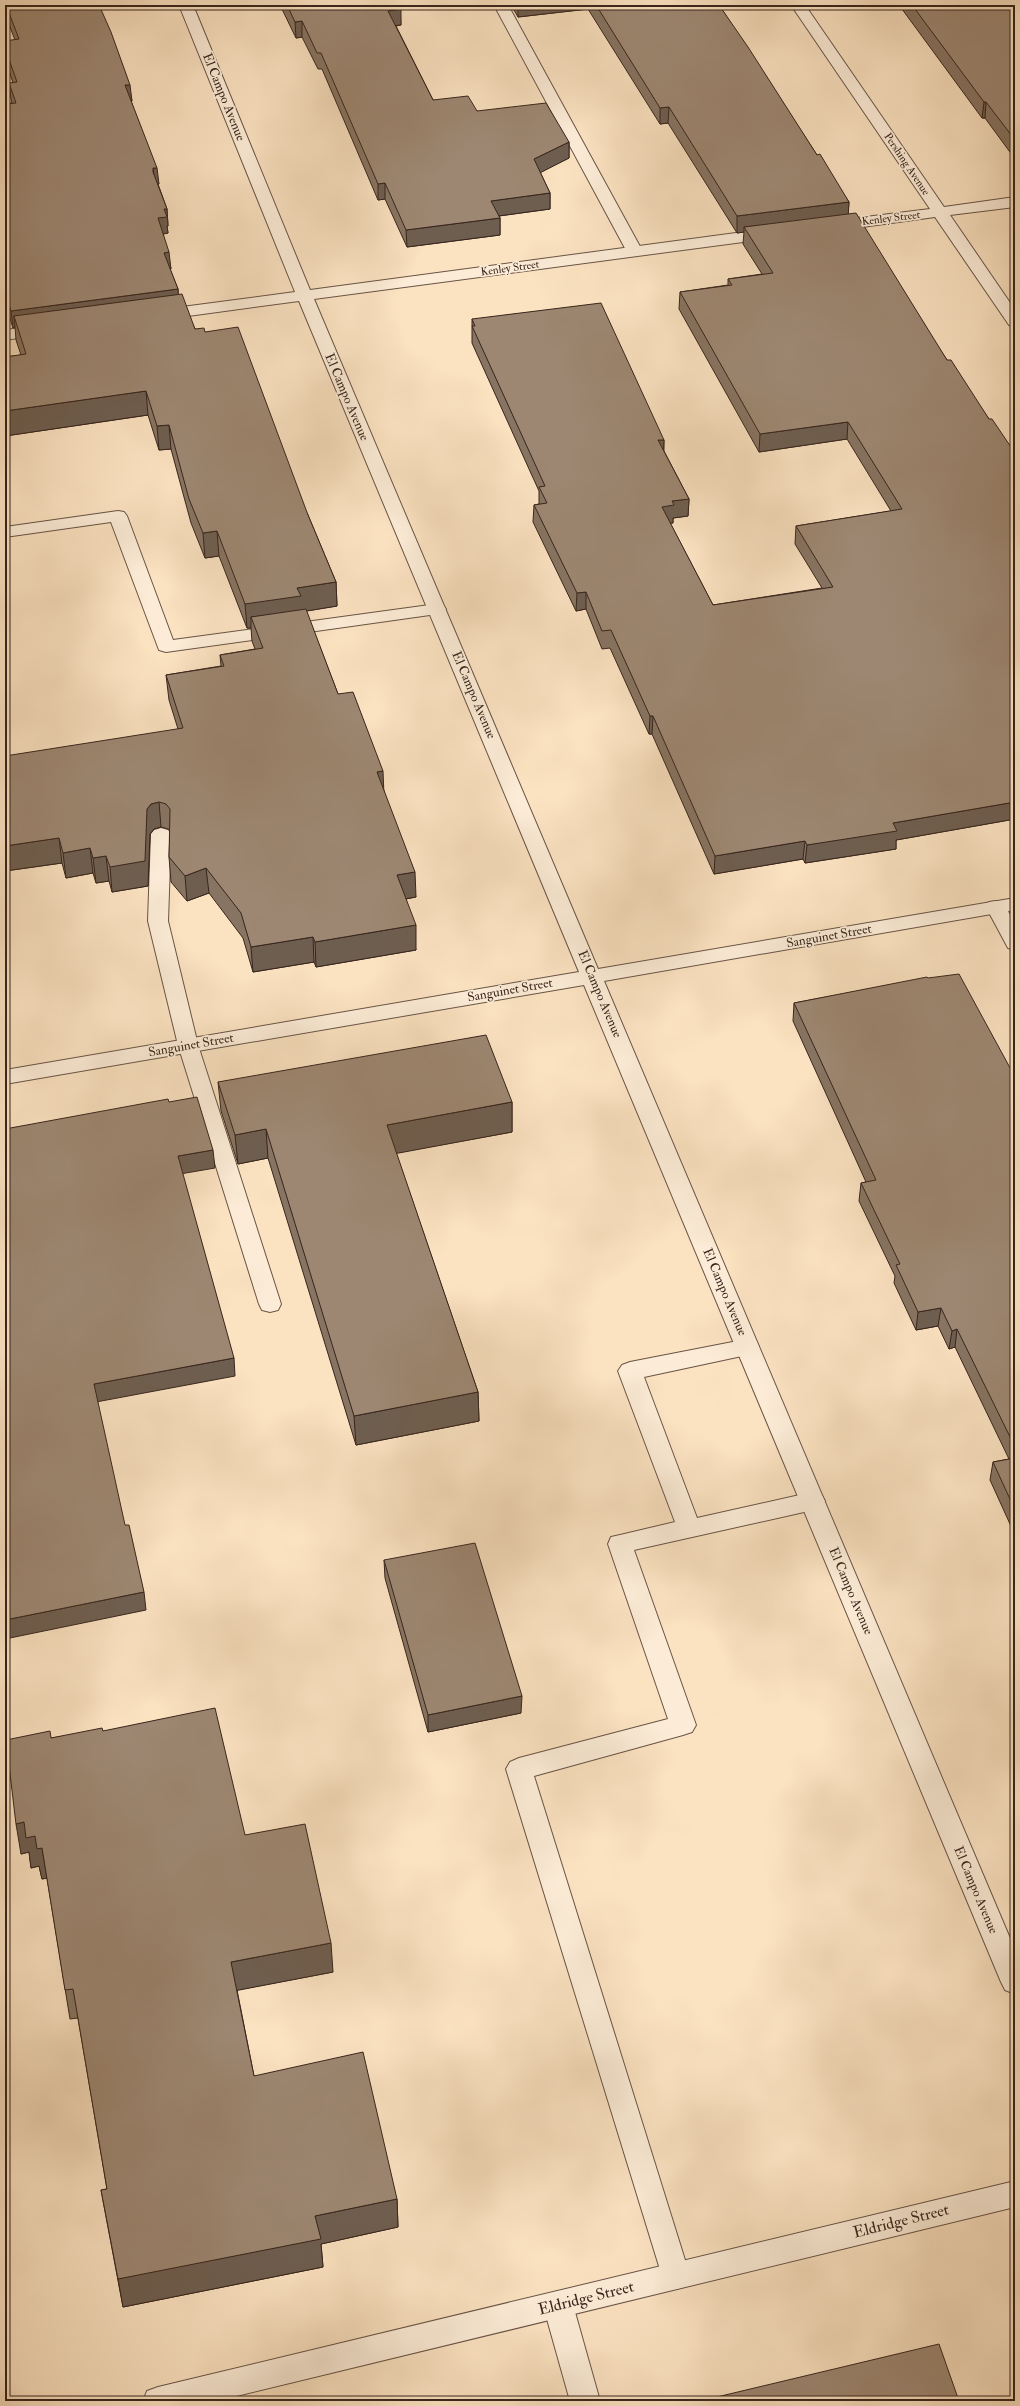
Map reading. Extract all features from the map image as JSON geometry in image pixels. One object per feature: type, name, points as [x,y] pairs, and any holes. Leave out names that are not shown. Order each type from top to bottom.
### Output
[{"type":"street","name":"El Campo Avenue","points":[[186,5],[304,295],[1015,1982]]},
{"type":"street","points":[[501,5],[635,252]]},
{"type":"street","name":"Pershing Avenue","points":[[798,5],[1015,322]]},
{"type":"street","name":"Kenley Street","points":[[815,228],[1015,202]]},
{"type":"street","name":"Kenley Street","points":[[147,316],[791,231]]},
{"type":"street","points":[[5,335],[60,328]]},
{"type":"street","points":[[5,532],[118,516],[166,646],[437,609]]},
{"type":"street","points":[[161,834],[158,921],[188,1045],[270,1304]]},
{"type":"street","points":[[1005,906],[1015,943]]},
{"type":"street","name":"Sanguinet Street","points":[[5,1076],[1005,906]]},
{"type":"street","points":[[689,1528],[630,1371],[748,1347]]},
{"type":"street","points":[[676,2276],[519,1769],[684,1725],[620,1544],[813,1501]]},
{"type":"street","name":"Eldridge Street","points":[[158,2401],[1015,2194]]},
{"type":"street","points":[[558,2305],[585,2401]]},
{"type":"building","points":[[6,5],[99,5],[111,32],[130,85],[125,85],[157,168],[153,168],[153,172],[167,209],[164,209],[167,217],[158,218],[169,252],[164,253],[178,289],[11,311],[5,293],[5,104],[16,103],[9,83],[17,82],[5,48],[5,41],[19,39]]},
{"type":"building","points":[[287,5],[398,5],[401,9],[388,11],[433,100],[468,96],[477,111],[546,103],[569,142],[534,159],[550,193],[491,201],[500,218],[406,230],[385,183],[378,184],[321,53],[317,53],[302,21],[295,22]]},
{"type":"building","points":[[596,5],[719,5],[748,47],[817,155],[820,154],[849,202],[737,216],[669,107],[660,108]]},
{"type":"building","points":[[912,5],[1015,5],[1015,140],[986,102],[984,102]]},
{"type":"building","points":[[856,213],[947,360],[951,360],[989,419],[992,419],[1015,453],[1015,802],[893,823],[897,831],[807,845],[805,841],[715,856],[653,716],[650,716],[611,630],[602,631],[586,592],[577,593],[534,505],[547,503],[539,487],[545,486],[472,326],[475,326],[472,319],[601,303],[664,440],[658,440],[689,499],[672,501],[674,505],[662,507],[713,605],[833,587],[796,526],[902,509],[848,422],[760,434],[680,292],[732,285],[728,279],[773,273],[744,227]]},
{"type":"building","points":[[182,294],[195,329],[204,328],[205,332],[238,327],[308,515],[336,582],[297,588],[301,596],[245,604],[217,531],[203,533],[189,499],[169,425],[157,426],[146,391],[5,411],[5,357],[26,354],[14,316]]},
{"type":"building","points":[[306,609],[338,694],[353,692],[383,771],[377,772],[415,872],[397,875],[416,925],[315,942],[313,937],[251,947],[241,913],[206,868],[185,876],[169,857],[170,809],[166,804],[159,802],[151,804],[147,809],[145,861],[110,867],[106,856],[93,858],[90,848],[63,853],[59,838],[5,846],[5,756],[183,728],[166,675],[224,666],[220,655],[263,648],[251,617]]},
{"type":"building","points":[[959,974],[1015,1077],[1015,1447],[957,1329],[952,1331],[941,1308],[918,1312],[896,1265],[900,1264],[861,1183],[876,1180],[794,1003],[927,977]]},
{"type":"building","points":[[486,1035],[512,1102],[387,1125],[478,1392],[354,1416],[266,1129],[235,1135],[218,1082]]},
{"type":"building","points":[[197,1097],[213,1150],[178,1156],[234,1358],[94,1384],[125,1525],[129,1525],[144,1592],[5,1620],[5,1129],[168,1099],[169,1102]]},
{"type":"building","points":[[1015,1458],[1015,1510],[993,1462]]},
{"type":"building","points":[[475,1543],[522,1696],[428,1715],[384,1560]]},
{"type":"building","points":[[215,1708],[245,1835],[305,1824],[331,1943],[231,1962],[254,2076],[363,2052],[397,2199],[315,2216],[321,2239],[118,2279],[101,2190],[107,2189],[73,1989],[65,1990],[42,1848],[37,1849],[35,1836],[26,1838],[24,1822],[16,1824],[6,1740],[50,1731],[51,1738],[102,1728],[103,1731]]},
{"type":"building","points":[[939,2344],[959,2401],[700,2401]]}]
